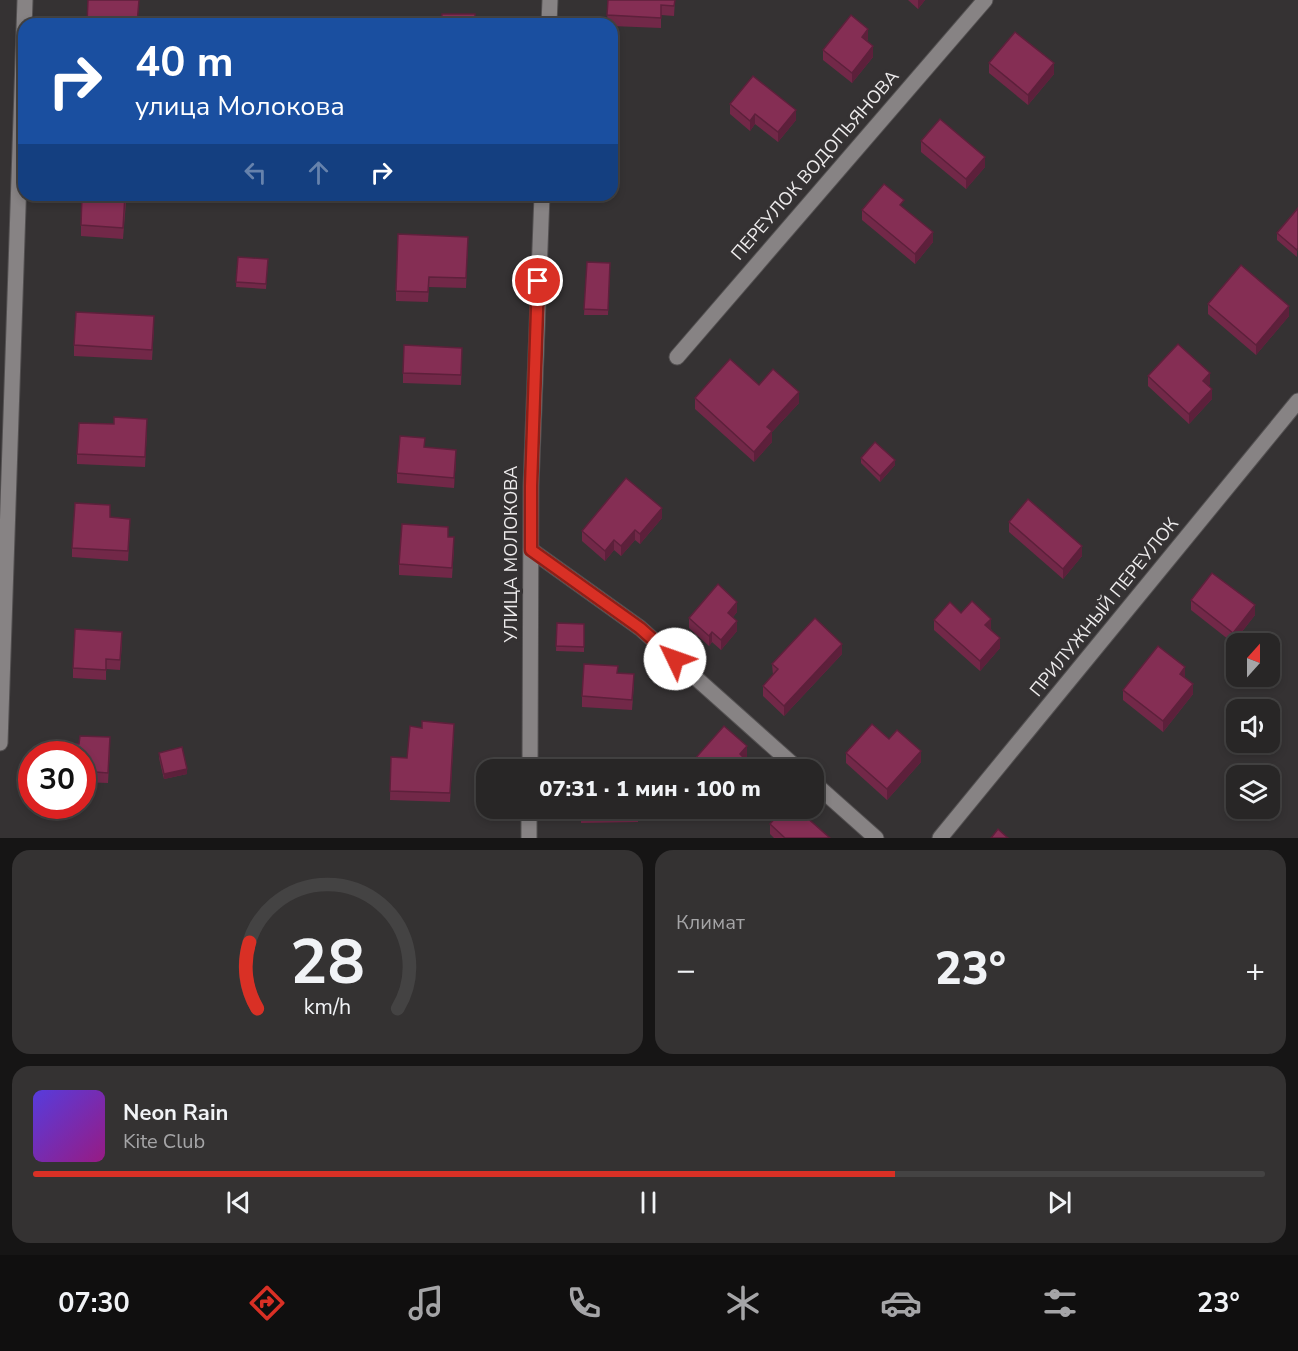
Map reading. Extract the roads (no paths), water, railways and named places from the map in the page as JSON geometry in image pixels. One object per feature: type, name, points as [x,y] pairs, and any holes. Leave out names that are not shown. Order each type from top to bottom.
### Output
[{"type":"street","points":[[24,18],[25,0]]},
{"type":"street","points":[[549,18],[550,0]]},
{"type":"street","name":"ПЕРЕУЛОК ВОДОПЬЯНОВА","points":[[677,357],[985,0]]},
{"type":"street","points":[[0,743],[18,201]]},
{"type":"street","name":"УЛИЦА МОЛОКОВА","points":[[530,759],[531,474],[542,201]]},
{"type":"street","name":"ПРИЛУЖНЫЙ ПЕРЕУЛОК","points":[[940,838],[1298,401]]},
{"type":"street","points":[[531,550],[640,628],[787,759]]},
{"type":"street","points":[[824,792],[876,838]]},
{"type":"street","points":[[529,819],[529,838]]}]
